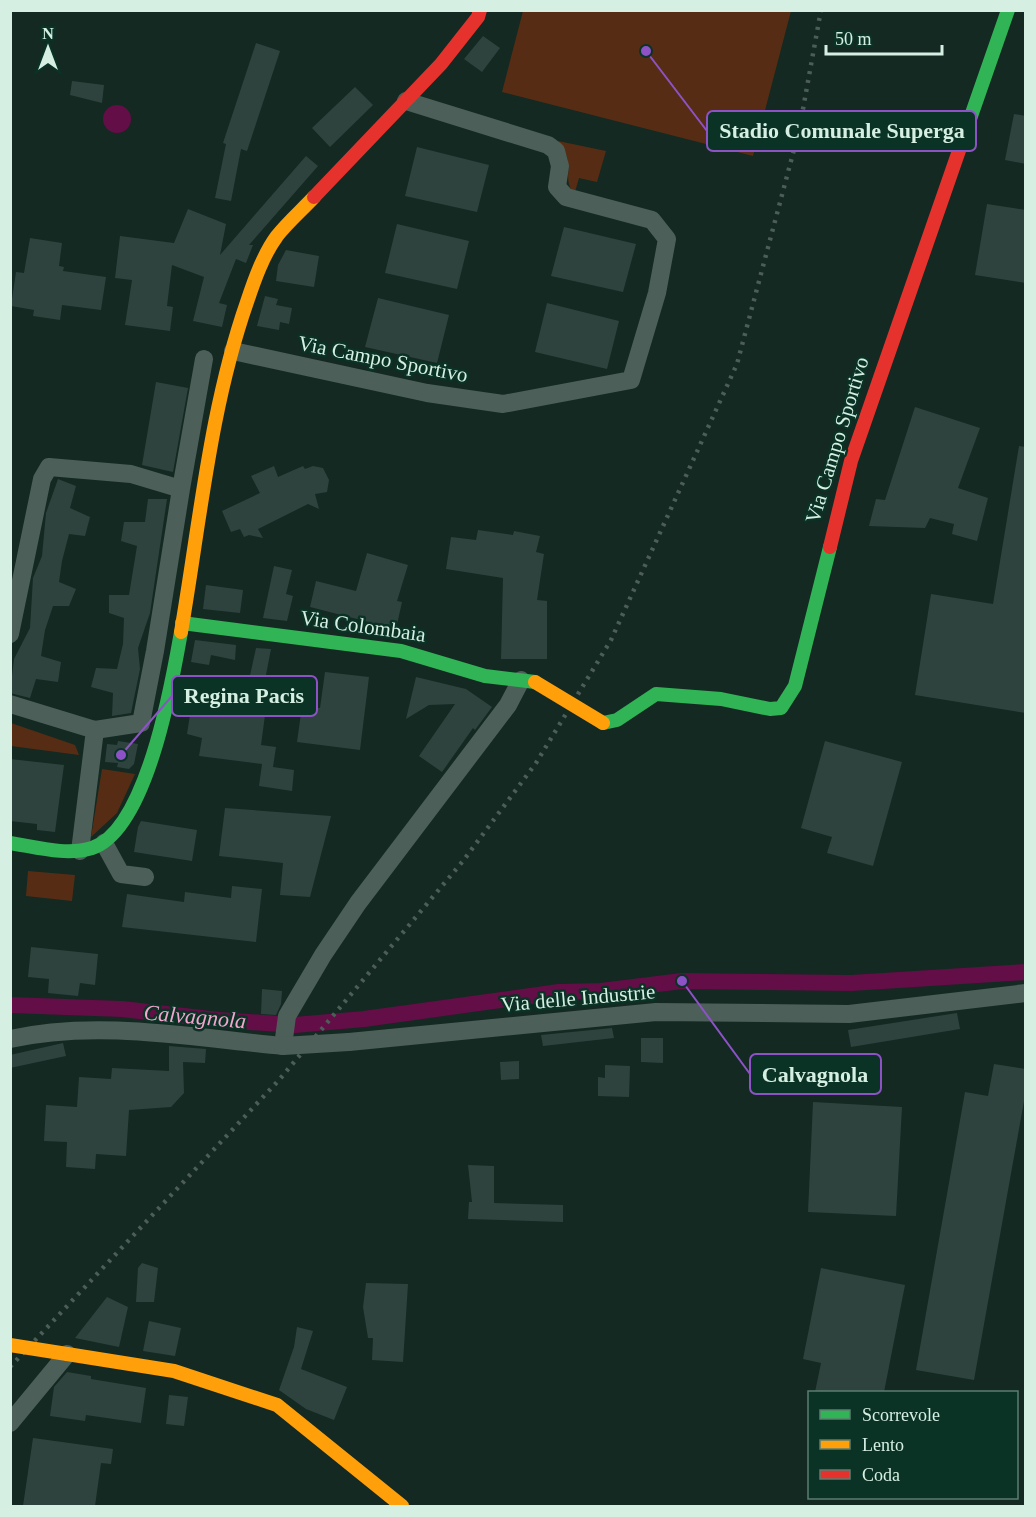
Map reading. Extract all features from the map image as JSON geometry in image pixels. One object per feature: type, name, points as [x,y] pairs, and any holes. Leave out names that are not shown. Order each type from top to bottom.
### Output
[{"type":"street","points":[[10,843],[80,851],[104,843],[128,814],[144,779],[172,689],[208,458],[233,351],[260,264],[276,237],[441,64],[478,17],[480,10]]},
{"type":"street","name":"Via Campo Sportivo","points":[[528,681],[603,723],[617,720],[656,694],[721,699],[770,709],[781,708],[788,699],[795,686],[851,461],[1008,10]]},
{"type":"street","name":"Via Campo Sportivo","points":[[233,351],[426,393],[503,404],[631,380],[657,293],[667,239],[657,226],[652,220],[566,197],[557,186],[560,166],[556,151],[548,145],[406,101]]},
{"type":"street","points":[[10,705],[95,730],[141,723],[204,359]]},
{"type":"street","points":[[10,634],[42,479],[49,467],[131,474],[181,489]]},
{"type":"street","name":"Via Colombaia","points":[[182,623],[420,654],[496,678],[528,681]]},
{"type":"street","points":[[285,1031],[358,903],[528,681]]},
{"type":"street","points":[[80,851],[95,730]]},
{"type":"street","points":[[104,843],[121,874],[145,877]]},
{"type":"street","name":"Via delle Industrie","points":[[10,1039],[29,1035],[101,1030],[285,1031],[349,1042],[656,1012],[849,1014],[1026,993]]},
{"type":"street","points":[[10,1345],[174,1371],[277,1405],[402,1506]]},
{"type":"street","points":[[10,1423],[67,1354]]},
{"type":"shaded area","points":[[523,11],[791,11],[753,156],[502,92]]},
{"type":"shaded area","points":[[117,105],[127,109],[131,119],[127,129],[117,133],[107,129],[103,119],[107,109]]},
{"type":"shaded area","points":[[558,141],[606,151],[597,182],[579,178],[575,192],[572,191],[568,180],[567,157]]},
{"type":"shaded area","points":[[11,723],[75,745],[79,755],[11,746]]},
{"type":"shaded area","points":[[102,769],[135,774],[117,813],[91,837]]},
{"type":"shaded area","points":[[28,871],[75,875],[72,901],[26,896]]},
{"type":"building","points":[[483,36],[500,48],[482,72],[464,59]]},
{"type":"building","points":[[256,43],[280,51],[247,151],[241,149],[231,201],[215,198],[226,144],[223,143]]},
{"type":"building","points":[[72,81],[104,85],[102,103],[70,95]]},
{"type":"building","points":[[355,87],[373,105],[330,147],[312,128]]},
{"type":"building","points":[[1014,114],[1026,116],[1026,164],[1005,160]]},
{"type":"building","points":[[417,147],[489,165],[477,212],[405,196]]},
{"type":"building","points":[[306,156],[318,166],[249,245],[253,245],[246,263],[236,259],[219,303],[227,305],[222,327],[193,321],[204,277],[172,265],[167,306],[173,307],[170,331],[125,325],[132,280],[115,278],[120,236],[174,243],[188,209],[226,224],[220,255]]},
{"type":"building","points":[[987,204],[1026,210],[1026,283],[975,275]]},
{"type":"building","points":[[397,224],[469,241],[457,289],[385,273]]},
{"type":"building","points":[[564,227],[636,244],[623,292],[551,276]]},
{"type":"building","points":[[30,238],[62,243],[59,266],[64,267],[63,271],[106,277],[101,310],[62,305],[60,320],[33,316],[34,310],[11,306],[16,272],[24,273]]},
{"type":"building","points":[[286,250],[319,256],[314,287],[276,281],[278,265]]},
{"type":"building","points":[[265,296],[278,299],[276,305],[292,308],[289,324],[280,322],[279,330],[257,326]]},
{"type":"building","points":[[378,298],[449,315],[437,363],[365,347]]},
{"type":"building","points":[[547,303],[619,321],[607,369],[535,352]]},
{"type":"building","points":[[156,382],[188,388],[173,472],[142,465]]},
{"type":"building","points":[[915,407],[980,428],[958,488],[988,498],[977,541],[952,534],[954,524],[930,518],[925,528],[869,526],[876,499],[885,500]]},
{"type":"building","points":[[1019,446],[1026,447],[1026,713],[915,695],[931,594],[993,604]]},
{"type":"building","points":[[274,466],[278,477],[303,466],[305,469],[313,466],[323,468],[329,480],[327,492],[315,494],[319,509],[308,504],[258,529],[263,538],[249,535],[244,537],[240,529],[231,532],[222,511],[260,493],[251,476]]},
{"type":"building","points":[[58,479],[76,486],[70,508],[90,517],[85,536],[69,534],[62,561],[59,582],[76,589],[69,606],[53,606],[45,630],[41,656],[61,662],[58,682],[36,679],[30,698],[10,693],[14,659],[30,628],[33,578],[42,556],[46,513]]},
{"type":"building","points":[[148,499],[167,499],[150,613],[138,648],[140,669],[131,713],[112,716],[113,693],[91,687],[96,668],[117,669],[123,644],[124,618],[109,613],[109,595],[129,595],[137,546],[121,541],[124,522],[145,522]]},
{"type":"building","points":[[478,530],[513,535],[514,531],[540,536],[536,552],[544,554],[537,600],[547,601],[547,659],[501,659],[503,578],[446,569],[451,537],[476,540]]},
{"type":"building","points":[[367,553],[408,565],[397,601],[402,602],[396,629],[310,607],[316,581],[356,591]]},
{"type":"building","points":[[274,566],[292,570],[286,594],[293,596],[287,621],[263,618]]},
{"type":"building","points":[[206,585],[243,590],[240,613],[203,609]]},
{"type":"building","points":[[195,640],[236,645],[235,660],[211,655],[209,665],[191,662]]},
{"type":"building","points":[[256,648],[271,649],[264,685],[269,685],[261,745],[276,747],[273,767],[294,770],[292,791],[259,786],[262,764],[199,756],[202,738],[187,734],[190,715],[202,716],[206,686],[246,694]]},
{"type":"building","points":[[325,672],[369,677],[360,750],[297,742],[302,706],[320,708]]},
{"type":"building","points":[[416,677],[466,689],[492,707],[475,730],[473,728],[442,772],[419,756],[455,704],[429,705],[406,719]]},
{"type":"building","points":[[118,741],[138,744],[134,764],[129,769],[117,767],[118,763],[105,762],[107,744],[117,745]]},
{"type":"building","points":[[825,741],[902,762],[873,866],[827,853],[832,837],[801,828]]},
{"type":"building","points":[[10,759],[64,765],[55,832],[37,830],[37,824],[10,821]]},
{"type":"building","points":[[225,808],[331,816],[310,897],[280,895],[283,863],[219,856]]},
{"type":"building","points":[[141,821],[197,830],[192,861],[134,852]]},
{"type":"building","points":[[232,886],[262,889],[256,942],[122,927],[127,894],[184,902],[185,892],[231,898]]},
{"type":"building","points":[[31,947],[98,954],[95,985],[80,983],[78,996],[48,993],[49,979],[28,977]]},
{"type":"building","points":[[262,989],[282,991],[281,1004],[276,1015],[261,1014]]},
{"type":"building","points":[[957,1013],[960,1029],[851,1047],[848,1030]]},
{"type":"building","points":[[612,1028],[614,1038],[543,1046],[541,1035]]},
{"type":"building","points":[[641,1038],[663,1038],[663,1063],[641,1062]]},
{"type":"building","points":[[63,1043],[66,1056],[10,1068],[10,1055]]},
{"type":"building","points":[[169,1046],[206,1049],[205,1063],[183,1062],[184,1093],[171,1107],[129,1110],[126,1156],[96,1154],[95,1169],[66,1167],[67,1142],[44,1141],[46,1105],[77,1107],[79,1077],[111,1079],[112,1068],[169,1071]]},
{"type":"building","points":[[519,1061],[519,1079],[501,1080],[500,1062]]},
{"type":"building","points":[[994,1064],[1026,1069],[1026,1090],[974,1380],[916,1370],[965,1092],[988,1096]]},
{"type":"building","points":[[605,1065],[630,1066],[629,1097],[598,1096],[598,1077],[605,1078]]},
{"type":"building","points":[[813,1102],[902,1107],[896,1216],[808,1212]]},
{"type":"building","points":[[468,1165],[494,1166],[494,1203],[563,1205],[563,1222],[468,1219],[469,1202],[472,1202]]},
{"type":"building","points":[[142,1263],[158,1268],[154,1302],[136,1302],[138,1268]]},
{"type":"building","points":[[821,1268],[905,1285],[884,1391],[815,1391],[821,1363],[803,1359]]},
{"type":"building","points":[[366,1283],[408,1284],[403,1362],[372,1360],[373,1338],[368,1338],[363,1307]]},
{"type":"building","points":[[107,1297],[128,1307],[119,1347],[75,1338]]},
{"type":"building","points":[[149,1321],[181,1328],[175,1356],[143,1351]]},
{"type":"building","points":[[297,1327],[313,1331],[301,1369],[347,1387],[334,1420],[306,1409],[279,1390],[294,1347]]},
{"type":"building","points":[[67,1372],[91,1376],[91,1379],[146,1388],[141,1423],[86,1415],[85,1421],[50,1416],[54,1387]]},
{"type":"building","points":[[169,1395],[188,1397],[184,1426],[166,1424]]},
{"type":"building","points":[[33,1438],[113,1449],[111,1464],[101,1463],[95,1506],[23,1506]]},
{"type":"waterway","name":"Calvagnola","points":[[10,1005],[122,1009],[219,1020],[295,1025],[364,1019],[559,992],[601,991],[682,981],[851,983],[1026,972]]},
{"type":"railway","points":[[10,1367],[279,1080],[463,861],[536,763],[611,640],[737,364],[799,131],[821,10]]},
{"type":"traffic: fast","points":[[970,119],[1008,10]]},
{"type":"traffic: fast","points":[[603,723],[617,720],[656,694],[721,699],[770,709],[781,708],[795,686],[830,547]]},
{"type":"traffic: fast","points":[[182,623],[401,651],[485,676],[535,682]]},
{"type":"traffic: fast","points":[[10,843],[72,851],[92,848],[111,836],[128,814],[154,752],[171,685],[181,632]]},
{"type":"traffic: slow","points":[[181,632],[207,466],[234,342],[267,251],[281,231],[314,197]]},
{"type":"traffic: slow","points":[[535,682],[603,723]]},
{"type":"traffic: slow","points":[[10,1345],[67,1354]]},
{"type":"traffic: slow","points":[[67,1354],[174,1371],[277,1405],[402,1506]]},
{"type":"traffic: jam","points":[[314,197],[441,64],[478,17],[480,10]]},
{"type":"traffic: jam","points":[[830,547],[851,461],[970,119]]},
{"type":"place","name":"Stadio Comunale Superga","points":[[646,51]]},
{"type":"place","name":"Regina Pacis","points":[[121,755]]},
{"type":"place","name":"Calvagnola","points":[[682,981]]}]
